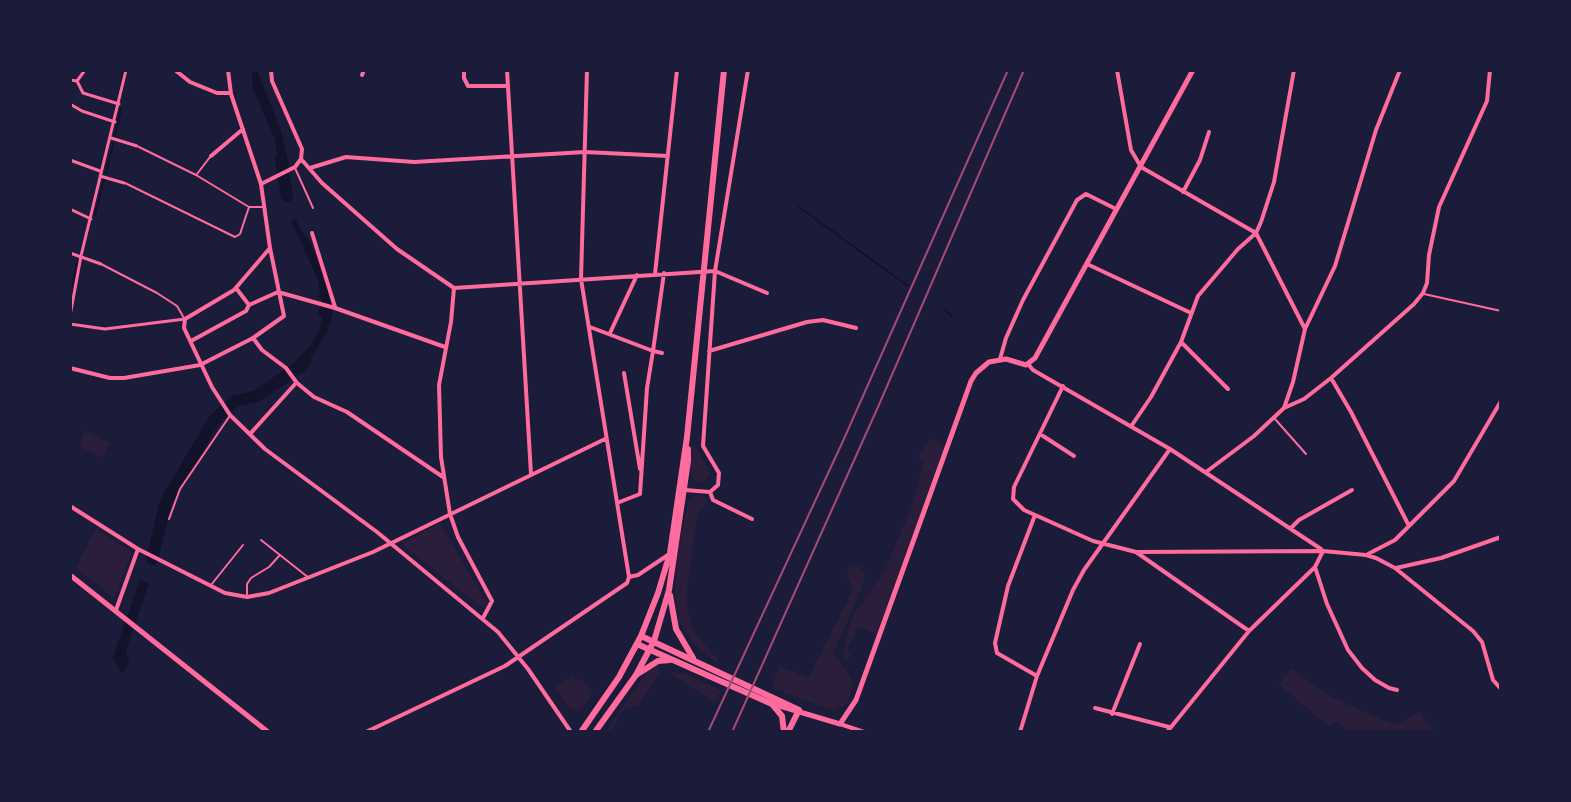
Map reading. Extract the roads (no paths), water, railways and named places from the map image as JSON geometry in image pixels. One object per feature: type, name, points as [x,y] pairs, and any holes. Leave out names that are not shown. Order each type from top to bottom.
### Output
[{"type":"main road","points":[[581,732],[619,677],[641,636],[670,553],[687,437],[724,70]]},
{"type":"main road","points":[[595,732],[636,675],[654,641],[669,590],[688,461],[687,437]]},
{"type":"main road","points":[[669,590],[676,629],[693,658]]},
{"type":"main road","points":[[641,636],[693,658],[715,673]]},
{"type":"main road","points":[[637,644],[715,673],[799,710],[786,732]]},
{"type":"main road","points":[[636,675],[650,665],[677,661]]},
{"type":"main road","points":[[773,700],[786,732]]},
{"type":"street","points":[[77,81],[85,70]]},
{"type":"street","points":[[70,314],[126,70]]},
{"type":"street","points":[[175,70],[190,82],[217,93],[231,94]]},
{"type":"street","points":[[70,368],[110,378],[124,378],[200,365],[253,338],[284,316],[261,184],[231,94],[228,70]]},
{"type":"street","points":[[261,184],[295,167],[301,159],[302,149],[272,81],[271,70]]},
{"type":"street","points":[[464,70],[468,86],[507,86]]},
{"type":"street","points":[[507,70],[531,474]]},
{"type":"street","points":[[366,732],[519,657],[627,583],[629,577],[581,279],[587,70]]},
{"type":"street","points":[[655,274],[677,70]]},
{"type":"street","points":[[684,490],[710,492],[718,485],[719,473],[703,446],[709,351],[715,271],[748,70]]},
{"type":"street","points":[[1117,70],[1131,150],[1141,167],[1256,233],[1305,329]]},
{"type":"street","points":[[1028,364],[1035,358],[1193,70]]},
{"type":"street","points":[[1132,425],[1181,342],[1191,313],[1206,286],[1256,233],[1274,182],[1294,70]]},
{"type":"street","points":[[1284,408],[1305,329],[1335,266],[1376,130],[1400,70]]},
{"type":"street","points":[[1206,472],[1284,408],[1304,399],[1331,378],[1423,293],[1439,207],[1487,101],[1490,70]]},
{"type":"street","points":[[70,80],[77,81]]},
{"type":"street","points":[[77,81],[83,93],[119,104]]},
{"type":"street","points":[[70,104],[115,122]]},
{"type":"street","points":[[211,156],[243,129]]},
{"type":"street","points":[[1183,192],[1200,160],[1209,132]]},
{"type":"street","points":[[111,138],[137,146]]},
{"type":"street","points":[[310,168],[346,157],[414,162],[585,152],[668,156]]},
{"type":"street","points":[[301,159],[322,183],[397,249],[454,288],[715,271],[767,293]]},
{"type":"street","points":[[70,160],[124,183]]},
{"type":"street","points":[[1000,359],[1018,311],[1077,200],[1086,194],[1116,209]]},
{"type":"street","points":[[70,209],[91,219]]},
{"type":"street","points":[[312,233],[335,308]]},
{"type":"street","points":[[70,324],[105,329],[185,319],[236,288],[270,248]]},
{"type":"street","points":[[70,253],[101,264]]},
{"type":"street","points":[[1087,264],[1191,313]]},
{"type":"street","points":[[617,503],[640,494],[647,388],[664,273]]},
{"type":"street","points":[[610,333],[637,275]]},
{"type":"street","points":[[236,288],[249,305]]},
{"type":"street","points":[[454,288],[439,385],[444,478],[450,514],[458,537],[492,601],[490,611],[483,618]]},
{"type":"street","points":[[191,341],[246,311],[249,305],[278,289],[445,347]]},
{"type":"street","points":[[185,319],[184,328],[200,365],[230,415],[265,449],[391,543],[422,572],[483,618],[519,657],[571,732]]},
{"type":"street","points":[[709,351],[807,322],[823,320],[856,328]]},
{"type":"street","points":[[588,326],[662,353]]},
{"type":"street","points":[[253,338],[314,397],[347,412],[444,478]]},
{"type":"street","points":[[1181,342],[1228,389]]},
{"type":"street","points":[[840,724],[856,700],[971,381],[980,368],[1000,359],[1028,364],[1033,370],[1132,425],[1323,551]]},
{"type":"street","points":[[624,373],[642,480]]},
{"type":"street","points":[[1331,378],[1409,526]]},
{"type":"street","points":[[250,434],[297,383]]},
{"type":"street","points":[[1063,386],[1014,487],[1013,499],[1019,506],[1103,544],[1136,552],[1323,551],[1366,555],[1395,568],[1473,631],[1482,642],[1493,680],[1501,689]]},
{"type":"street","points":[[1366,555],[1395,540],[1461,471],[1501,401]]},
{"type":"street","points":[[1040,434],[1074,456]]},
{"type":"street","points":[[70,506],[138,549],[225,593],[247,597],[269,593],[310,578],[391,543],[605,439]]},
{"type":"street","points":[[1020,732],[1037,676],[1073,590],[1170,449]]},
{"type":"street","points":[[1291,528],[1299,520],[1352,490]]},
{"type":"street","points":[[710,492],[713,500],[752,519]]},
{"type":"street","points":[[1035,515],[1008,586],[995,643],[997,653],[1037,676]]},
{"type":"street","points":[[1395,568],[1441,558],[1501,537]]},
{"type":"street","points":[[116,611],[138,549]]},
{"type":"street","points":[[1095,708],[1168,729],[1249,631],[1315,567],[1323,551]]},
{"type":"street","points":[[1136,552],[1249,631]]},
{"type":"street","points":[[629,577],[638,575],[670,553]]},
{"type":"street","points":[[1315,567],[1327,604],[1348,650],[1375,680],[1397,690]]},
{"type":"street","points":[[70,575],[268,732]]},
{"type":"street","points":[[1112,714],[1140,644]]},
{"type":"street","points":[[799,710],[864,732]]},
{"type":"lane","points":[[137,146],[196,175],[249,207],[263,207]]},
{"type":"lane","points":[[196,175],[211,156]]},
{"type":"lane","points":[[295,167],[313,208]]},
{"type":"lane","points":[[124,183],[235,237],[240,234],[249,207]]},
{"type":"lane","points":[[101,264],[177,306],[185,319]]},
{"type":"lane","points":[[1423,293],[1501,311]]},
{"type":"lane","points":[[169,519],[180,489],[230,415]]},
{"type":"lane","points":[[1274,418],[1306,454]]},
{"type":"lane","points":[[261,540],[310,578]]},
{"type":"lane","points":[[211,586],[243,545]]},
{"type":"lane","points":[[247,597],[247,584],[251,578],[269,567],[279,555]]},
{"type":"waterway","points":[[119,93],[124,70]]},
{"type":"waterway","points":[[115,136],[121,109]]},
{"type":"waterway","points":[[106,173],[114,142]]},
{"type":"waterway","points":[[281,160],[287,196]]},
{"type":"waterway","points":[[95,215],[104,180]]},
{"type":"waterway","points":[[799,207],[908,286]]},
{"type":"waterway","points":[[70,292],[78,260]]},
{"type":"waterway","points":[[944,309],[952,316]]},
{"type":"waterway","points":[[152,559],[166,502],[214,420],[235,401],[257,396],[305,360]]},
{"type":"railway","points":[[708,732],[843,441],[1008,70]]},
{"type":"railway","points":[[732,732],[878,407],[1024,70]]}]
